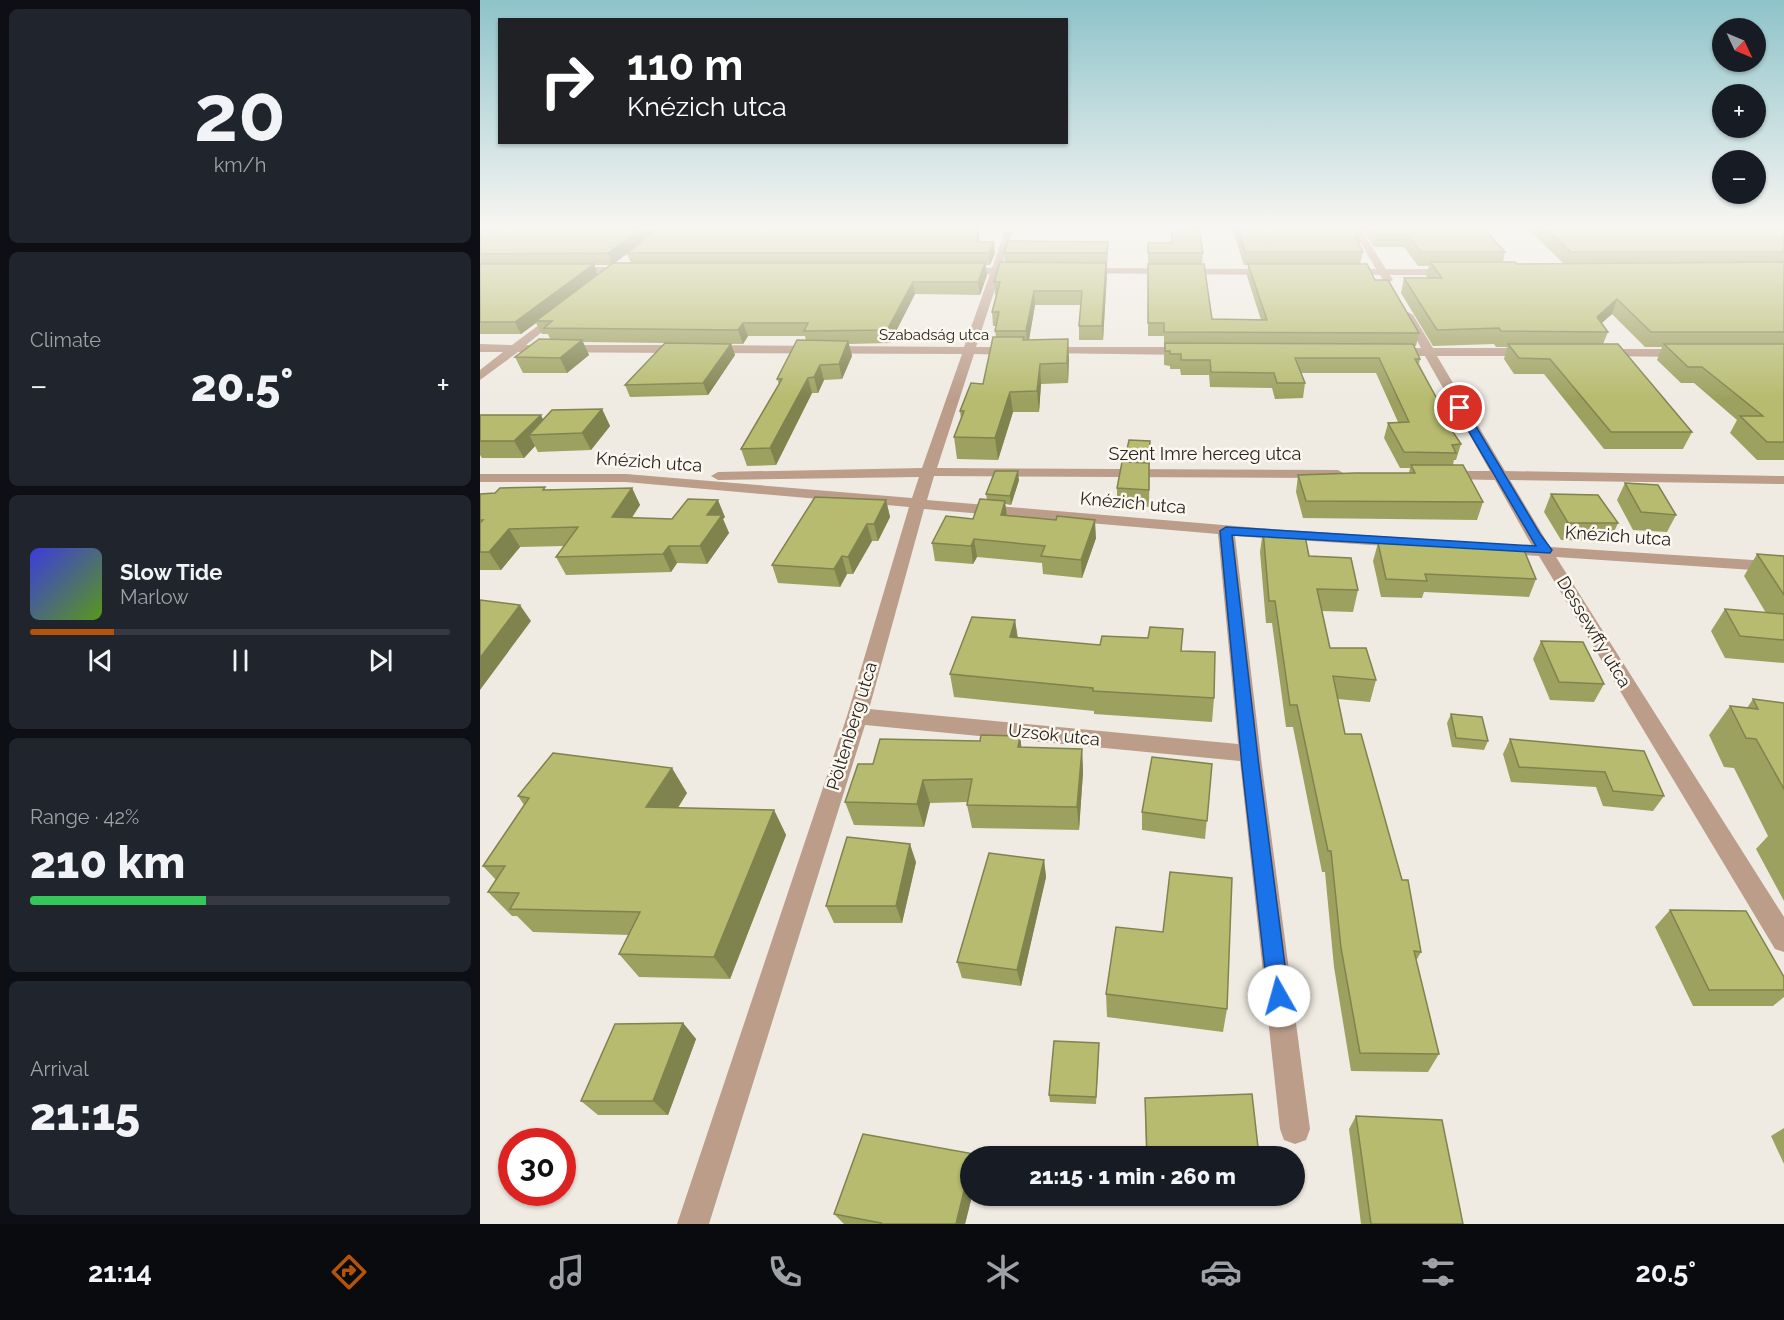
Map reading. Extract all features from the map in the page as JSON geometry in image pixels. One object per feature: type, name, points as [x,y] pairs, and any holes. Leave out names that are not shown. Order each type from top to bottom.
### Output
[{"type":"street","name":"Pöltenberg utca","points":[[693,1224],[857,716],[927,472],[991,285]]},
{"type":"street","name":"Dessewffy utca","points":[[1390,285],[1498,475],[1784,940]]},
{"type":"street","points":[[480,376],[570,305]]},
{"type":"street","name":"Szabadság utca","points":[[480,348],[1204,351]]},
{"type":"street","points":[[1381,352],[1535,352]]},
{"type":"street","points":[[1594,353],[1701,353]]},
{"type":"street","name":"Szent Imre herceg utca","points":[[626,478],[927,472],[1356,474]]},
{"type":"street","points":[[1427,475],[1784,480]]},
{"type":"street","name":"Knézich utca","points":[[480,478],[626,478],[1226,531],[1784,567]]},
{"type":"street","points":[[1226,531],[1295,1129]]},
{"type":"street","name":"Uzsok utca","points":[[857,716],[1250,754]]},
{"type":"building","points":[[480,285],[565,285],[515,322],[480,322]]},
{"type":"building","points":[[584,285],[911,285],[887,330],[804,331],[808,323],[743,323],[738,330],[544,328],[552,321],[536,321]]},
{"type":"building","points":[[999,285],[1105,285],[1102,326],[1079,326],[1082,291],[1034,291],[1026,331],[995,331],[999,312],[992,312]]},
{"type":"building","points":[[1148,285],[1207,285],[1212,319],[1267,320],[1255,285],[1391,285],[1419,333],[1164,332],[1164,323],[1148,323]]},
{"type":"building","points":[[1409,285],[1784,285],[1784,332],[1651,332],[1617,299],[1597,317],[1608,332],[1501,331],[1499,328],[1437,330]]},
{"type":"building","points":[[993,337],[1024,337],[1023,340],[1068,339],[1067,363],[1040,364],[1037,391],[1010,392],[995,438],[954,437],[964,411],[960,411],[971,383],[983,384]]},
{"type":"building","points":[[539,339],[582,340],[560,358],[515,357]]},
{"type":"building","points":[[797,340],[848,341],[839,364],[820,365],[814,377],[808,378],[770,448],[741,449],[782,379],[777,379]]},
{"type":"building","points":[[665,343],[731,344],[703,383],[625,385]]},
{"type":"building","points":[[1165,343],[1413,344],[1420,359],[1415,359],[1447,417],[1443,417],[1461,444],[1452,445],[1456,453],[1404,452],[1388,423],[1409,422],[1379,358],[1295,358],[1305,383],[1277,383],[1274,373],[1211,372],[1210,360],[1181,360],[1181,354],[1170,354],[1170,351],[1165,351]]},
{"type":"building","points":[[1508,344],[1618,344],[1692,432],[1611,432],[1550,359],[1519,358]]},
{"type":"building","points":[[1664,344],[1784,344],[1784,442],[1767,442],[1740,416],[1763,416],[1702,367],[1688,367]]},
{"type":"building","points":[[602,409],[582,433],[529,435],[552,410]]},
{"type":"building","points":[[480,415],[541,415],[514,441],[480,441]]},
{"type":"building","points":[[1129,440],[1150,441],[1149,459],[1125,459]]},
{"type":"building","points":[[1122,462],[1149,463],[1149,490],[1117,488]]},
{"type":"building","points":[[1411,465],[1463,465],[1483,502],[1306,501],[1298,475],[1415,473]]},
{"type":"building","points":[[995,471],[1018,471],[1010,496],[986,494]]},
{"type":"building","points":[[1625,483],[1658,485],[1676,515],[1641,512]]},
{"type":"building","points":[[545,487],[543,490],[632,488],[612,517],[672,519],[688,499],[718,500],[707,515],[722,515],[700,546],[669,546],[663,554],[556,557],[578,527],[509,529],[489,552],[480,552],[480,523],[483,520],[480,520],[480,494],[495,493],[500,488]]},
{"type":"building","points":[[1551,494],[1598,495],[1618,523],[1568,523]]},
{"type":"building","points":[[815,497],[886,500],[874,524],[867,524],[848,557],[842,556],[834,569],[772,565]]},
{"type":"building","points":[[980,499],[1005,501],[1001,515],[1056,520],[1057,516],[1095,520],[1081,560],[1041,556],[1045,546],[974,539],[971,546],[932,543],[946,516],[973,519]]},
{"type":"building","points":[[1263,530],[1300,532],[1300,536],[1305,536],[1309,556],[1351,558],[1358,590],[1317,589],[1330,648],[1366,648],[1376,680],[1333,676],[1345,734],[1361,734],[1402,880],[1408,880],[1421,952],[1414,951],[1439,1054],[1360,1053],[1341,948],[1331,851],[1328,851],[1297,705],[1290,705],[1275,601],[1269,601]]},
{"type":"building","points":[[1378,543],[1524,550],[1536,579],[1425,574],[1427,581],[1386,579]]},
{"type":"building","points":[[1757,554],[1784,556],[1784,595]]},
{"type":"building","points":[[480,600],[520,605],[480,658]]},
{"type":"building","points":[[1725,609],[1784,614],[1784,640],[1740,636]]},
{"type":"building","points":[[972,617],[1015,620],[1010,637],[1100,645],[1102,636],[1148,638],[1150,627],[1183,629],[1181,651],[1215,652],[1214,698],[1093,691],[1093,688],[950,674]]},
{"type":"building","points":[[1541,641],[1583,642],[1604,684],[1559,682]]},
{"type":"building","points":[[1753,699],[1784,703],[1784,789],[1756,739],[1746,738],[1730,706],[1758,709]]},
{"type":"building","points":[[1451,714],[1482,717],[1488,741],[1456,738]]},
{"type":"building","points":[[981,735],[1020,736],[1018,747],[1082,749],[1077,807],[967,805],[972,779],[923,780],[917,804],[845,802],[858,764],[873,764],[880,739],[980,741]]},
{"type":"building","points":[[1510,739],[1644,751],[1664,796],[1613,791],[1605,772],[1519,767]]},
{"type":"building","points":[[553,753],[672,768],[646,807],[774,810],[714,957],[619,954],[640,912],[510,909],[519,893],[488,892],[505,866],[483,866],[529,798],[518,796]]},
{"type":"building","points":[[1152,757],[1212,764],[1207,821],[1142,812]]},
{"type":"building","points":[[847,837],[910,844],[896,906],[826,906]]},
{"type":"building","points":[[989,853],[1044,860],[1017,970],[957,962]]},
{"type":"building","points":[[1170,872],[1232,878],[1227,1009],[1106,994],[1116,927],[1163,932]]},
{"type":"building","points":[[1670,910],[1746,911],[1784,977],[1784,990],[1709,990]]},
{"type":"building","points":[[683,1023],[653,1101],[581,1101],[615,1024]]},
{"type":"building","points":[[1054,1041],[1099,1043],[1096,1097],[1049,1095]]},
{"type":"building","points":[[1252,1094],[1258,1146],[1147,1146],[1145,1098]]},
{"type":"building","points":[[1356,1116],[1442,1120],[1463,1224],[1371,1224]]},
{"type":"building","points":[[863,1134],[960,1151],[960,1206],[956,1224],[880,1224],[834,1214]]},
{"type":"route","points":[[1279,996],[1226,531],[1545,550],[1498,475],[1460,408]]}]
